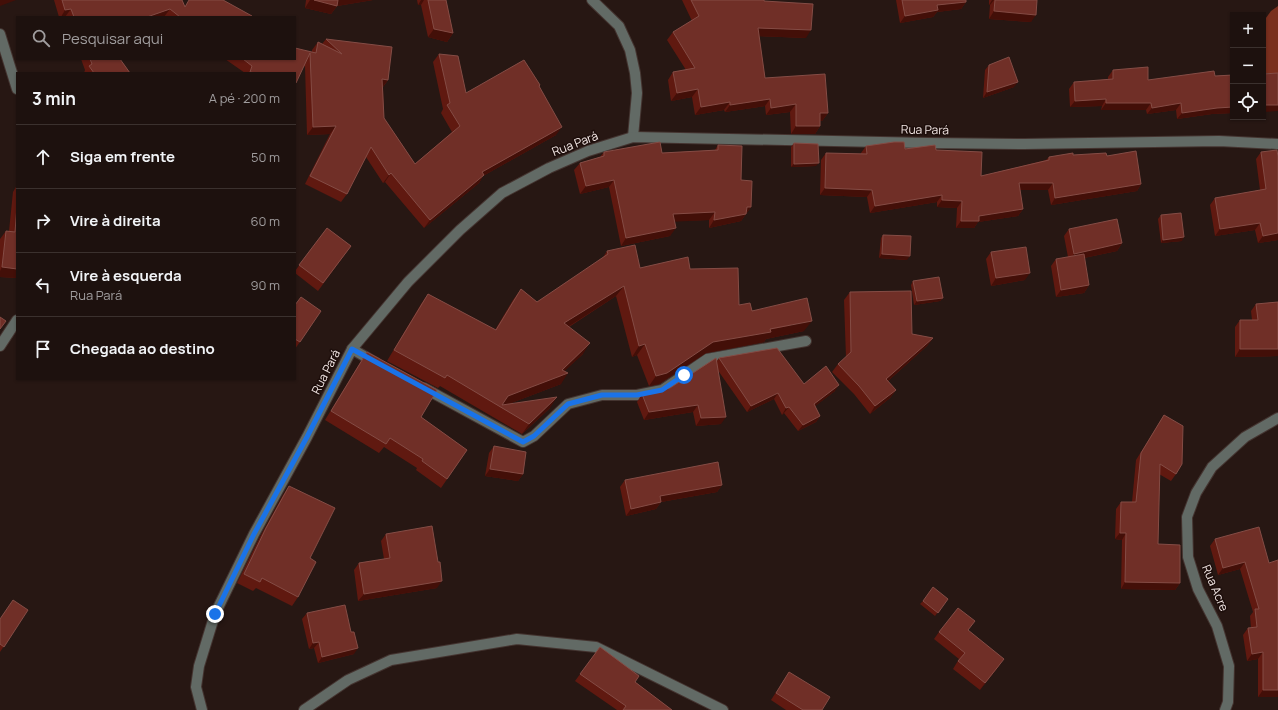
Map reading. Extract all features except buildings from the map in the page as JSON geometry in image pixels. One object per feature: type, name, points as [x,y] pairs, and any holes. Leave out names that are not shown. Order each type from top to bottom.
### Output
[{"type":"street","points":[[592,0],[619,26],[630,50],[635,72],[636,93],[633,137]]},
{"type":"street","points":[[0,34],[16,86]]},
{"type":"street","name":"Rua Pará","points":[[202,710],[196,687],[199,666],[215,614],[254,534],[307,437],[352,349],[408,282],[460,230],[502,192],[549,168],[588,151],[633,137],[928,143],[1024,144],[1219,141],[1278,144]]},
{"type":"street","points":[[0,346],[16,322]]},
{"type":"street","points":[[413,383],[523,442],[534,436],[568,404],[602,395],[637,395],[662,390],[706,359],[806,341]]},
{"type":"street","points":[[352,349],[386,368]]},
{"type":"street","name":"Rua Acre","points":[[1225,710],[1228,702],[1229,666],[1217,626],[1198,589],[1188,557],[1187,517],[1196,493],[1212,467],[1245,437],[1278,418]]},
{"type":"street","points":[[304,710],[348,680],[391,660],[517,639],[596,647],[722,710]]},
{"type":"shaded area","points":[[1278,6],[1278,74],[1266,73],[1266,18],[1271,11]]},
{"type":"route","points":[[215,614],[254,534],[307,437],[352,349],[523,442],[534,436],[568,404],[602,395],[637,395],[662,390],[684,375]]}]
